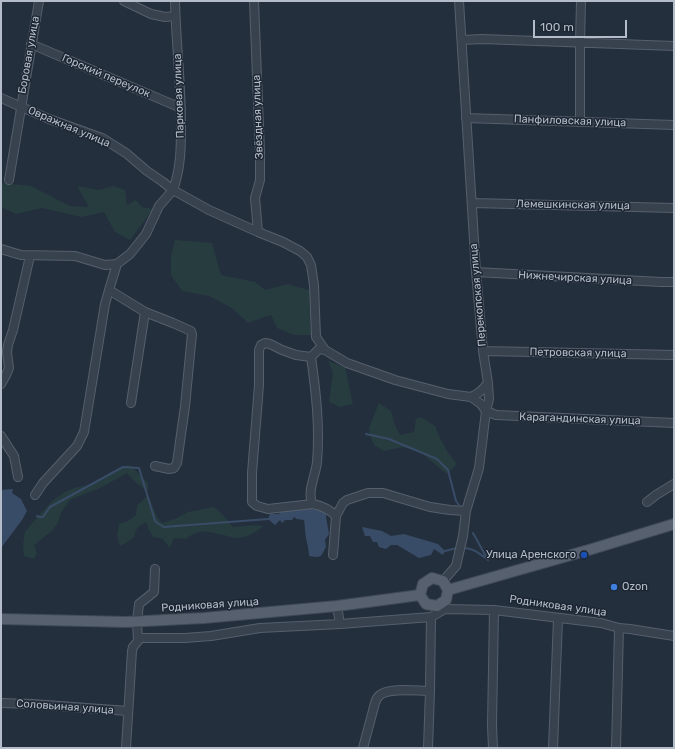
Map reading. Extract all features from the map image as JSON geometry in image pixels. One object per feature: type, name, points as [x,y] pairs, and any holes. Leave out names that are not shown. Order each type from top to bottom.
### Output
[{"type":"main road","points":[[438,609],[426,604],[420,594],[423,584],[432,578],[443,581],[448,590],[674,524]]},
{"type":"main road","name":"Родниковая улица","points":[[438,609],[446,600],[448,590]]},
{"type":"main road","name":"Родниковая улица","points":[[1,619],[137,622],[212,618],[338,606],[420,594]]},
{"type":"street","name":"Боровая улица","points":[[8,180],[39,1]]},
{"type":"street","points":[[124,1],[151,14],[165,17],[176,16]]},
{"type":"street","name":"Парковая улица","points":[[173,190],[177,178],[181,151],[181,108],[175,1]]},
{"type":"street","name":"Звёздная улица","points":[[254,1],[260,153],[260,180],[255,198],[258,232]]},
{"type":"street","name":"Перекопская улица","points":[[443,581],[456,566],[464,536],[466,511],[479,468],[486,411],[489,399],[476,272],[459,1]]},
{"type":"street","points":[[580,121],[581,1]]},
{"type":"street","points":[[462,40],[482,39],[674,46]]},
{"type":"street","name":"Горский переулок","points":[[31,44],[181,108]]},
{"type":"street","name":"Овражная улица","points":[[1,98],[20,107],[102,138],[126,153],[173,190],[209,210],[283,242],[307,257],[312,265],[316,337],[325,350]]},
{"type":"street","name":"Панфиловская улица","points":[[466,118],[674,125]]},
{"type":"street","points":[[1,249],[21,255],[75,256],[105,265],[116,264],[130,254],[146,234],[159,206],[173,190]]},
{"type":"street","name":"Лемешкинская улица","points":[[472,203],[674,208]]},
{"type":"street","points":[[1,384],[8,374],[9,368],[6,352],[13,330],[30,256]]},
{"type":"street","points":[[35,495],[43,483],[77,446],[84,432],[105,304],[116,264]]},
{"type":"street","name":"Нижнечирская улица","points":[[476,272],[674,282]]},
{"type":"street","points":[[109,290],[145,312],[191,331],[192,334],[185,406],[177,464],[174,468],[169,469],[155,466]]},
{"type":"street","points":[[131,402],[145,312]]},
{"type":"street","points":[[311,357],[282,350],[270,344],[261,344],[259,350],[259,385],[252,473],[252,502],[256,506],[268,509],[313,504],[323,506],[336,516]]},
{"type":"street","points":[[311,357],[319,349],[325,350],[346,362],[396,380],[448,394],[471,397],[476,399],[486,411]]},
{"type":"street","name":"Петровская улица","points":[[483,350],[674,355]]},
{"type":"street","points":[[311,357],[318,425],[317,463],[310,498],[313,504]]},
{"type":"street","points":[[471,397],[480,393],[488,383]]},
{"type":"street","name":"Карагандинская улица","points":[[486,411],[502,415],[674,423]]},
{"type":"street","points":[[1,436],[14,456],[18,477]]},
{"type":"street","points":[[648,502],[656,495],[674,484]]},
{"type":"street","points":[[333,555],[336,516],[343,503],[347,500],[368,493],[376,492],[390,495],[430,507],[466,511]]},
{"type":"street","points":[[126,748],[132,651],[133,647],[138,641],[138,604],[154,592],[154,569]]},
{"type":"street","points":[[338,606],[340,624]]},
{"type":"street","name":"Родниковая улица","points":[[138,638],[185,638],[211,636],[260,628],[430,617],[438,609],[494,610],[601,623],[619,628],[674,636]]},
{"type":"street","points":[[493,748],[494,610]]},
{"type":"street","points":[[428,748],[430,617]]},
{"type":"street","points":[[553,748],[558,618]]},
{"type":"street","points":[[616,748],[619,628]]},
{"type":"street","points":[[363,748],[378,697],[384,692],[393,690],[430,691]]},
{"type":"street","name":"Соловьиная улица","points":[[1,704],[32,704],[128,711]]},
{"type":"green space","points":[[1,183],[31,186],[70,206],[89,207],[77,186],[99,190],[113,186],[125,190],[127,205],[136,200],[142,207],[153,209],[130,240],[115,232],[104,212],[81,217],[42,208],[16,214],[1,207]]},
{"type":"green space","points":[[175,240],[212,243],[221,275],[255,282],[265,290],[288,284],[309,290],[311,335],[294,335],[277,328],[271,315],[248,323],[232,308],[209,296],[182,291],[171,275],[171,256]]},
{"type":"green space","points":[[328,361],[345,367],[353,404],[340,407],[329,402],[333,373]]},
{"type":"green space","points":[[379,403],[391,411],[400,435],[414,432],[416,419],[421,417],[435,426],[447,451],[457,464],[447,474],[422,453],[403,447],[384,451],[375,446],[371,438],[369,428]]},
{"type":"green space","points":[[130,465],[148,483],[148,491],[135,482],[127,473],[102,487],[70,500],[62,511],[53,530],[34,545],[37,553],[34,559],[24,556],[23,545],[25,532],[52,501],[65,492],[100,481],[106,475],[116,472],[121,467]]},
{"type":"green space","points":[[148,495],[157,517],[162,523],[175,519],[188,512],[214,507],[233,527],[253,525],[264,526],[252,534],[238,538],[211,532],[201,532],[191,535],[186,539],[174,538],[170,548],[163,539],[153,537],[146,522],[137,528],[134,537],[120,546],[117,535],[119,524],[128,521],[136,515],[137,506]]},
{"type":"water","points":[[13,489],[12,493],[21,499],[27,511],[1,548],[1,490]]},
{"type":"water","points":[[304,507],[316,510],[319,508],[327,512],[326,517],[329,534],[325,540],[326,547],[321,556],[309,556],[304,520],[294,517],[292,520],[285,520],[282,523],[280,520],[275,525],[268,519],[270,514],[279,514],[282,509],[285,512],[292,508]]},
{"type":"water","points":[[362,527],[382,531],[391,536],[404,534],[438,544],[445,551],[443,555],[434,549],[431,555],[419,558],[397,545],[391,545],[386,549],[379,547],[377,542],[373,542],[370,536],[365,536]]},
{"type":"waterway","points":[[366,434],[389,439],[437,459],[448,470],[456,501],[459,505]]},
{"type":"waterway","points":[[37,516],[43,517],[50,507],[123,467],[139,468],[155,521],[164,527],[268,519]]},
{"type":"waterway","points":[[473,533],[488,560]]},
{"type":"waterway","points":[[445,551],[457,548]]},
{"type":"waterway","points":[[464,548],[473,550],[487,559]]},
{"type":"place","name":"Улица Аренского","points":[[584,555]]},
{"type":"place","name":"Ozon","points":[[614,587]]}]
